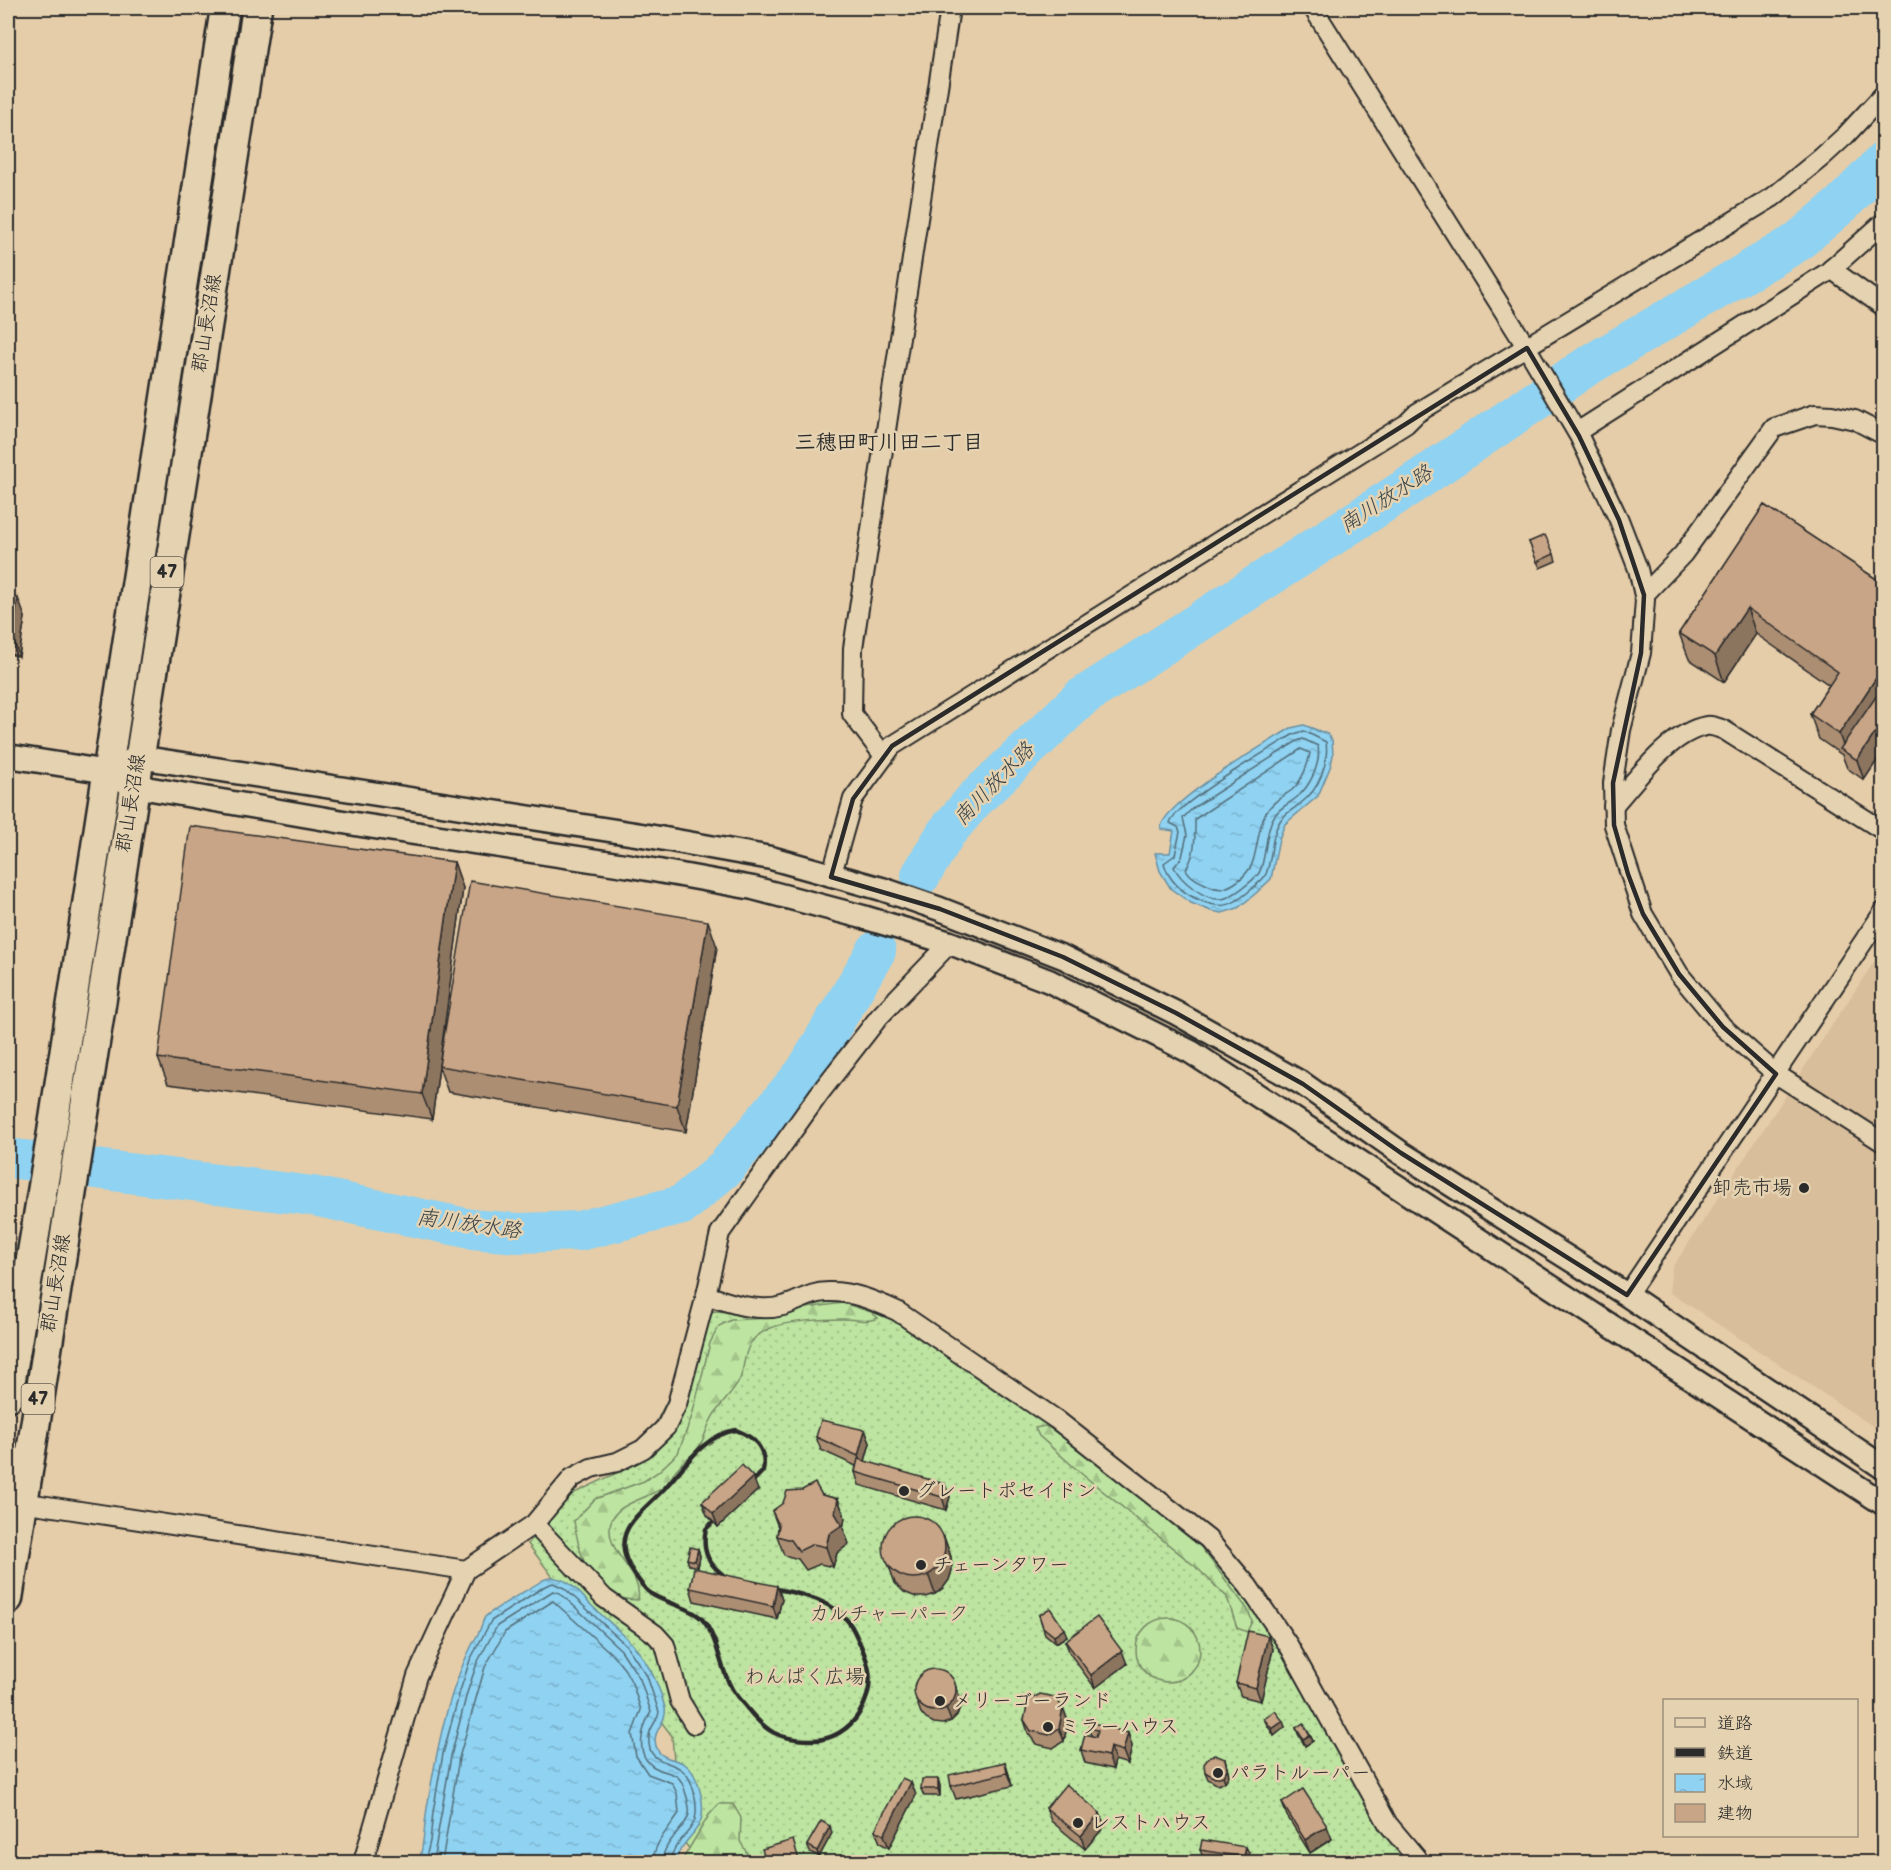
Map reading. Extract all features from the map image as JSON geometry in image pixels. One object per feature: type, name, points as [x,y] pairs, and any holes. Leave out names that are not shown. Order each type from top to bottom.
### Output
[{"type":"main road","name":"郡山長沼線","points":[[8,1397],[52,1132],[225,8]]},
{"type":"main road","name":"郡山長沼線","points":[[8,1599],[15,1501],[81,1137],[138,757],[257,8]]},
{"type":"street","points":[[884,756],[852,714],[854,648],[950,8]]},
{"type":"street","points":[[1313,8],[1531,354],[1573,426],[1619,520],[1638,569],[1644,595],[1641,653],[1621,730],[1613,783],[1613,806],[1614,825],[1628,874],[1643,914],[1679,974],[1723,1027],[1776,1074],[1884,1143]]},
{"type":"street","points":[[831,876],[853,799],[892,746],[1406,424],[1417,413],[1531,354],[1773,196],[1846,135],[1884,94]]},
{"type":"street","points":[[1573,426],[1831,269],[1884,222]]},
{"type":"street","points":[[1831,269],[1884,307]]},
{"type":"street","points":[[1644,595],[1683,554],[1774,428],[1815,414],[1855,420],[1884,435]]},
{"type":"street","points":[[1613,806],[1658,755],[1683,735],[1707,726],[1724,730],[1884,831]]},
{"type":"street","points":[[8,756],[108,772],[134,786],[753,888],[923,934],[1048,981],[1191,1052],[1884,1504]]},
{"type":"street","points":[[108,772],[138,757],[648,836],[771,858],[882,889],[1063,957],[1196,1024],[1303,1084],[1401,1153],[1627,1295],[1884,1468]]},
{"type":"street","points":[[1627,1295],[1884,911]]},
{"type":"street","points":[[363,1863],[417,1676],[466,1570],[534,1524],[572,1478],[591,1468],[617,1462],[644,1449],[666,1427],[677,1404],[720,1233],[819,1094],[879,1017],[950,943]]},
{"type":"street","points":[[706,1295],[734,1305],[762,1308],[782,1306],[810,1294],[826,1292],[851,1294],[871,1299],[897,1311],[1057,1420],[1160,1500],[1208,1539],[1248,1586],[1289,1646],[1388,1824],[1420,1863]]},
{"type":"street","points":[[15,1501],[466,1570]]},
{"type":"street","points":[[534,1524],[604,1598],[655,1634],[665,1645],[680,1701],[694,1724]]},
{"type":"highlighted area","points":[[1527,348],[1579,436],[1619,520],[1644,595],[1641,653],[1613,783],[1614,825],[1628,874],[1643,914],[1679,974],[1723,1027],[1776,1074],[1627,1295],[1401,1153],[1303,1084],[1176,1013],[1063,957],[940,909],[831,877],[853,799],[892,746]]},
{"type":"shaded area","name":"卸売市場","points":[[1883,948],[1883,1433],[1669,1292],[1672,1268]]},
{"type":"green space","name":"カルチャーパーク","points":[[810,1300],[861,1301],[900,1318],[1045,1417],[1206,1545],[1249,1598],[1297,1672],[1352,1774],[1407,1862],[700,1862],[680,1837],[672,1736],[528,1544],[568,1496],[634,1465],[713,1311],[770,1314]]},
{"type":"green space","points":[[843,1303],[871,1312],[878,1318],[865,1321],[843,1319],[786,1324],[768,1329],[752,1341],[746,1352],[740,1379],[714,1415],[695,1452],[677,1468],[665,1486],[622,1508],[611,1521],[612,1540],[636,1582],[638,1600],[622,1598],[609,1593],[599,1585],[585,1563],[574,1521],[595,1499],[644,1481],[658,1472],[678,1453],[692,1416],[710,1343],[719,1326],[731,1320],[770,1318],[806,1308]]},
{"type":"green space","points":[[1045,1426],[1059,1433],[1201,1547],[1248,1610],[1252,1621],[1247,1632],[1237,1628],[1227,1597],[1196,1567],[1039,1436],[1035,1428]]},
{"type":"green space","points":[[1162,1618],[1174,1618],[1191,1627],[1198,1638],[1200,1650],[1198,1662],[1191,1673],[1174,1682],[1162,1682],[1150,1677],[1141,1668],[1136,1656],[1136,1644],[1141,1632],[1150,1623]]},
{"type":"green space","points":[[719,1804],[733,1804],[741,1818],[740,1841],[752,1862],[681,1862],[709,1815]]},
{"type":"water","points":[[1304,725],[1327,734],[1332,740],[1331,765],[1318,796],[1285,824],[1279,839],[1271,879],[1238,908],[1222,913],[1191,903],[1171,889],[1160,871],[1155,853],[1170,853],[1174,831],[1161,829],[1165,818],[1195,790],[1217,775],[1291,728]]},
{"type":"water","points":[[552,1577],[564,1580],[575,1588],[618,1629],[647,1664],[665,1708],[664,1719],[655,1738],[658,1751],[686,1765],[694,1775],[702,1803],[699,1824],[680,1849],[675,1862],[419,1862],[445,1718],[459,1675],[485,1617],[543,1580]]},
{"type":"building","points":[[1764,505],[1884,584],[1884,666],[1839,734],[1810,714],[1838,672],[1747,608],[1715,656],[1679,633]]},
{"type":"building","points":[[1545,535],[1554,554],[1537,562],[1529,542]]},
{"type":"building","points":[[8,596],[18,598],[12,637],[8,636]]},
{"type":"building","points":[[1884,685],[1884,720],[1857,760],[1840,749]]},
{"type":"building","points":[[190,826],[454,862],[422,1094],[158,1058]]},
{"type":"building","points":[[470,881],[708,921],[677,1106],[439,1066]]},
{"type":"building","points":[[821,1420],[865,1430],[858,1456],[816,1437]]},
{"type":"building","points":[[858,1459],[945,1484],[942,1497],[855,1472]]},
{"type":"building","points":[[742,1465],[753,1477],[713,1514],[702,1502]]},
{"type":"building","points":[[815,1483],[822,1495],[838,1499],[835,1513],[842,1525],[829,1534],[826,1547],[813,1544],[799,1551],[791,1540],[777,1536],[779,1525],[772,1511],[783,1503],[787,1491],[802,1490]]},
{"type":"building","points":[[914,1516],[936,1525],[945,1547],[936,1569],[914,1578],[892,1569],[883,1547],[892,1525]]},
{"type":"building","points":[[690,1547],[698,1549],[695,1561],[687,1559]]},
{"type":"building","points":[[694,1568],[777,1586],[773,1606],[690,1588]]},
{"type":"building","points":[[1050,1608],[1064,1629],[1054,1636],[1043,1627],[1039,1615]]},
{"type":"building","points":[[1097,1617],[1122,1651],[1091,1675],[1065,1641]]},
{"type":"building","points":[[1248,1631],[1268,1636],[1256,1688],[1236,1683]]},
{"type":"building","points":[[935,1669],[950,1675],[956,1690],[950,1705],[935,1711],[920,1705],[914,1690],[920,1675]]},
{"type":"building","points":[[1040,1694],[1055,1697],[1063,1708],[1059,1728],[1049,1735],[1031,1731],[1024,1720],[1028,1701]]},
{"type":"building","points":[[1275,1711],[1283,1721],[1272,1729],[1264,1719]]},
{"type":"building","points":[[1090,1722],[1128,1733],[1123,1751],[1110,1747],[1108,1756],[1081,1750],[1085,1734],[1096,1737],[1098,1730],[1088,1728]]},
{"type":"building","points":[[1303,1723],[1310,1735],[1303,1739],[1296,1728]]},
{"type":"building","points":[[1215,1755],[1225,1759],[1227,1769],[1223,1776],[1215,1778],[1205,1772],[1204,1764],[1210,1756]]},
{"type":"building","points":[[1005,1762],[1007,1773],[951,1786],[949,1775]]},
{"type":"building","points":[[902,1778],[911,1782],[884,1835],[875,1830]]},
{"type":"building","points":[[922,1779],[938,1779],[938,1789],[921,1789]]},
{"type":"building","points":[[1066,1784],[1100,1813],[1081,1836],[1046,1808]]},
{"type":"building","points":[[1303,1789],[1327,1826],[1305,1840],[1282,1803]]},
{"type":"building","points":[[821,1821],[830,1826],[817,1851],[807,1845]]},
{"type":"building","points":[[793,1840],[800,1863],[766,1863],[762,1849]]},
{"type":"building","points":[[1202,1840],[1246,1847],[1244,1857],[1200,1850]]},
{"type":"building","points":[[888,1855],[889,1863],[849,1863]]},
{"type":"waterway","name":"南川放水路","points":[[921,875],[946,833],[974,800],[1081,698],[1399,493],[1586,367],[1796,243],[1841,205],[1884,161]]},
{"type":"waterway","name":"南川放水路","points":[[8,1158],[313,1196],[471,1229],[519,1233],[579,1231],[682,1205],[725,1168],[805,1072],[876,951]]},
{"type":"railway","points":[[736,1430],[749,1436],[758,1445],[763,1457],[763,1471],[706,1529],[706,1552],[716,1569],[729,1579],[816,1599],[845,1617],[867,1661],[869,1690],[856,1718],[845,1729],[833,1736],[818,1740],[800,1740],[774,1733],[760,1723],[732,1689],[724,1672],[716,1644],[702,1619],[650,1593],[627,1561],[624,1537],[635,1518],[705,1445],[714,1438],[736,1430]]},
{"type":"place","name":"卸売市場","points":[[1804,1188]]},
{"type":"place","name":"グレートポセイドン","points":[[904,1491]]},
{"type":"place","name":"チェーンタワー","points":[[921,1565]]},
{"type":"place","name":"メリーゴーランド","points":[[940,1701]]},
{"type":"place","name":"ミラーハウス","points":[[1048,1727]]},
{"type":"place","name":"パラトルーパー","points":[[1218,1773]]},
{"type":"place","name":"レストハウス","points":[[1078,1823]]},
{"type":"district","name":"三穂田町川田二丁目","points":[[889,442]]},
{"type":"park label","name":"わんぱく広場","points":[[805,1677]]}]
